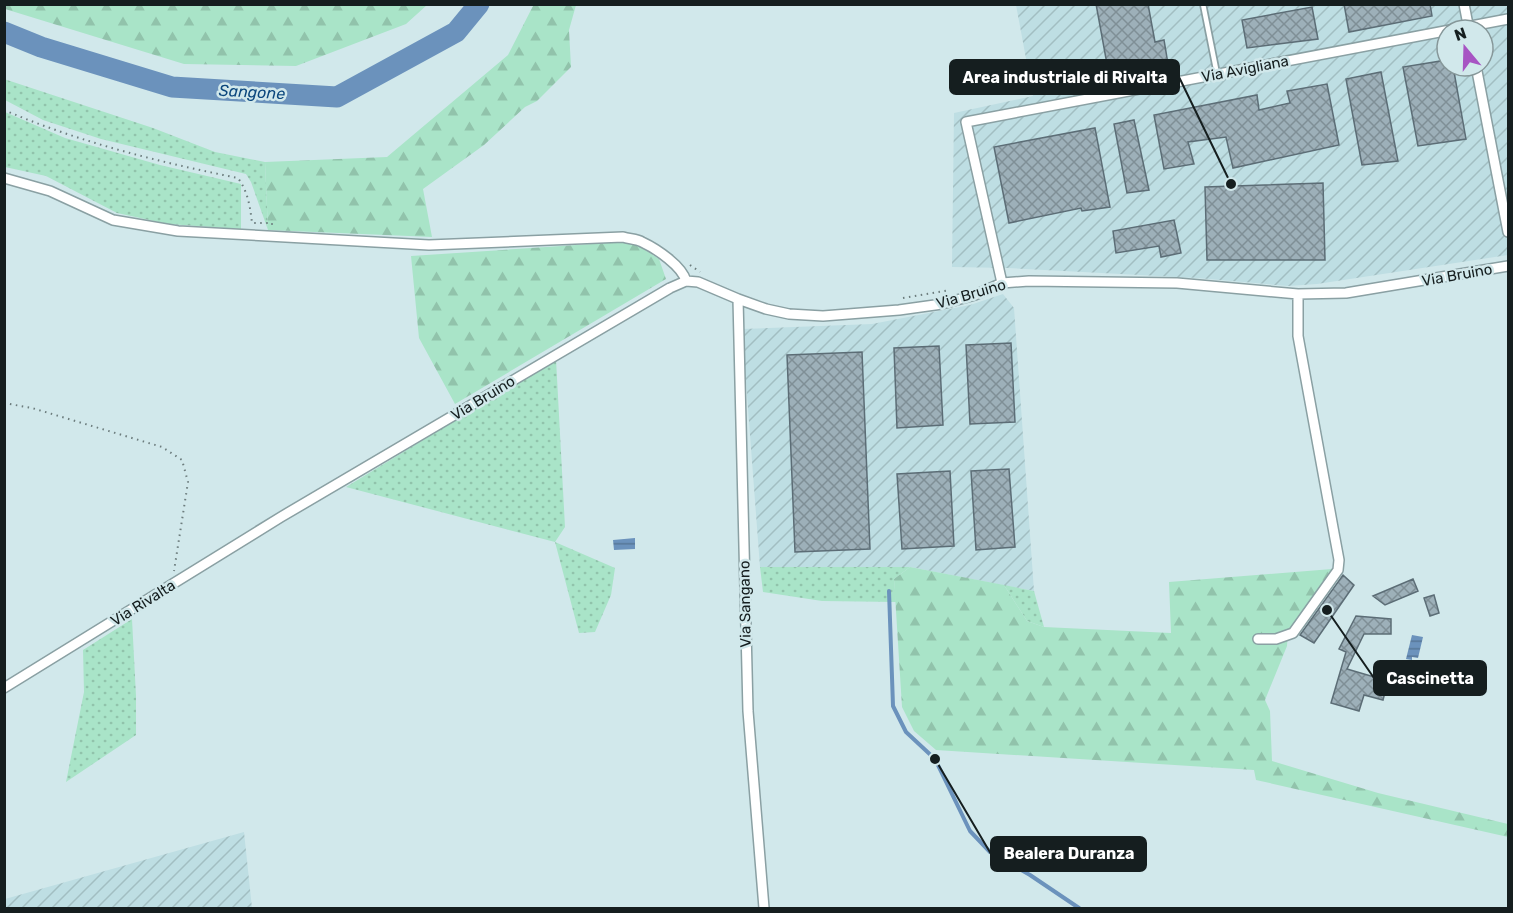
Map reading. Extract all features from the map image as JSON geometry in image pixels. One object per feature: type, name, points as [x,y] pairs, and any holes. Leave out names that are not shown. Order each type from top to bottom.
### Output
[{"type":"street","name":"Via Avigliana","points":[[1002,283],[966,122],[1435,34]]},
{"type":"street","points":[[1478,78],[1509,232]]},
{"type":"street","points":[[4,178],[50,190],[113,220],[178,231],[429,245],[623,237],[641,241],[662,254],[680,271],[686,281]]},
{"type":"street","name":"Via Bruino","points":[[281,517],[670,288],[686,281],[699,282],[738,299],[789,314],[823,316],[942,304],[975,295],[1002,283],[1029,281],[1177,283],[1298,294],[1346,293],[1509,266]]},
{"type":"street","points":[[1258,639],[1276,639],[1293,633],[1338,570],[1339,560],[1335,533],[1298,336],[1298,294]]},
{"type":"street","name":"Via Sangano","points":[[738,299],[748,711],[764,909]]},
{"type":"street","name":"Via Rivalta","points":[[4,688],[281,517]]},
{"type":"lane","points":[[1203,4],[1217,74]]},
{"type":"path","points":[[4,110],[65,134],[178,166],[238,178],[244,186],[250,203],[252,223],[272,223],[272,231]]},
{"type":"path","points":[[690,264],[707,277]]},
{"type":"path","points":[[896,299],[960,288]]},
{"type":"path","points":[[4,403],[32,408],[162,447],[182,460],[188,482],[172,585]]},
{"type":"shaded area","points":[[1016,5],[1508,5],[1508,255],[1317,284],[1288,286],[1197,278],[952,267],[954,113],[1033,96]]},
{"type":"shaded area","points":[[1003,294],[1014,308],[1034,591],[910,567],[760,567],[742,329],[872,324],[970,305]]},
{"type":"shaded area","points":[[244,832],[252,908],[5,908],[5,899]]},
{"type":"green space","points":[[534,4],[576,5],[569,30],[571,67],[537,101],[525,107],[484,145],[423,189],[432,237],[268,230],[265,162],[387,157],[508,55]]},
{"type":"green space","points":[[4,5],[427,5],[406,24],[296,66],[184,64],[5,9]]},
{"type":"green space","points":[[4,79],[153,128],[215,152],[265,162],[268,230],[246,174],[101,139],[43,120],[5,100]]},
{"type":"green space","points":[[5,112],[65,138],[160,165],[241,184],[241,229],[168,224],[117,213],[46,176],[5,167]]},
{"type":"green space","points":[[622,242],[639,246],[659,259],[666,279],[455,404],[419,338],[411,256]]},
{"type":"green space","points":[[556,359],[565,527],[555,542],[346,487]]},
{"type":"green space","points":[[555,542],[615,568],[611,595],[595,632],[579,633]]},
{"type":"green space","points":[[760,567],[910,567],[894,579],[896,602],[822,601],[763,592]]},
{"type":"green space","points":[[910,567],[1004,585],[1027,621],[1044,627],[1171,633],[1169,582],[1332,569],[1331,576],[1288,631],[1287,646],[1265,700],[1270,711],[1272,761],[1378,793],[1508,824],[1508,837],[1256,780],[1254,770],[936,750],[914,731],[902,707],[894,579]]},
{"type":"green space","points":[[1004,585],[1034,591],[1044,627],[1027,621]]},
{"type":"green space","points":[[132,619],[136,735],[66,782],[84,692],[83,650]]},
{"type":"water","points":[[635,538],[635,549],[614,550],[613,540]]},
{"type":"water","points":[[1412,635],[1423,637],[1418,658],[1412,657],[1412,660],[1406,659]]},
{"type":"building","points":[[1096,4],[1148,4],[1155,42],[1164,40],[1168,64],[1109,75]]},
{"type":"building","points":[[1344,4],[1430,4],[1432,16],[1349,32]]},
{"type":"building","points":[[1312,7],[1318,39],[1247,48],[1242,20]]},
{"type":"building","points":[[1435,62],[1435,78],[1455,78],[1466,139],[1418,146],[1403,67]]},
{"type":"building","points":[[1381,72],[1398,161],[1362,165],[1346,79]]},
{"type":"building","points":[[1327,84],[1339,145],[1233,168],[1226,137],[1188,142],[1194,164],[1164,169],[1154,115],[1257,95],[1259,110],[1290,103],[1287,91]]},
{"type":"building","points":[[1134,120],[1149,190],[1127,193],[1114,124]]},
{"type":"building","points":[[1095,128],[1110,207],[1082,211],[1081,208],[1009,223],[994,147]]},
{"type":"building","points":[[1323,183],[1325,260],[1207,260],[1205,187]]},
{"type":"building","points":[[1174,220],[1181,253],[1161,257],[1159,246],[1116,253],[1113,231]]},
{"type":"building","points":[[1011,343],[1015,422],[970,424],[966,345]]},
{"type":"building","points":[[939,346],[943,425],[897,428],[894,348]]},
{"type":"building","points":[[862,352],[870,549],[795,552],[787,355]]},
{"type":"building","points":[[1009,469],[1015,547],[976,550],[971,471]]},
{"type":"building","points":[[950,471],[954,546],[902,549],[897,474]]},
{"type":"building","points":[[1343,575],[1354,585],[1314,643],[1300,635]]},
{"type":"building","points":[[1413,579],[1418,591],[1385,605],[1373,596]]},
{"type":"building","points":[[1434,595],[1439,613],[1430,616],[1424,598]]},
{"type":"building","points":[[1356,616],[1391,619],[1391,634],[1364,634],[1347,669],[1388,681],[1383,700],[1364,695],[1359,711],[1331,703],[1346,652],[1339,649]]},
{"type":"waterway","name":"Sangone","points":[[4,32],[41,47],[172,87],[337,97],[456,32],[479,4]]},
{"type":"waterway","points":[[889,591],[893,706],[906,732],[935,759],[970,831],[990,852],[1030,875],[1079,908]]},
{"type":"place","name":"Area industriale di Rivalta","points":[[1231,184]]},
{"type":"place","name":"Cascinetta","points":[[1327,610]]},
{"type":"place","name":"Bealera Duranza","points":[[935,759]]}]
